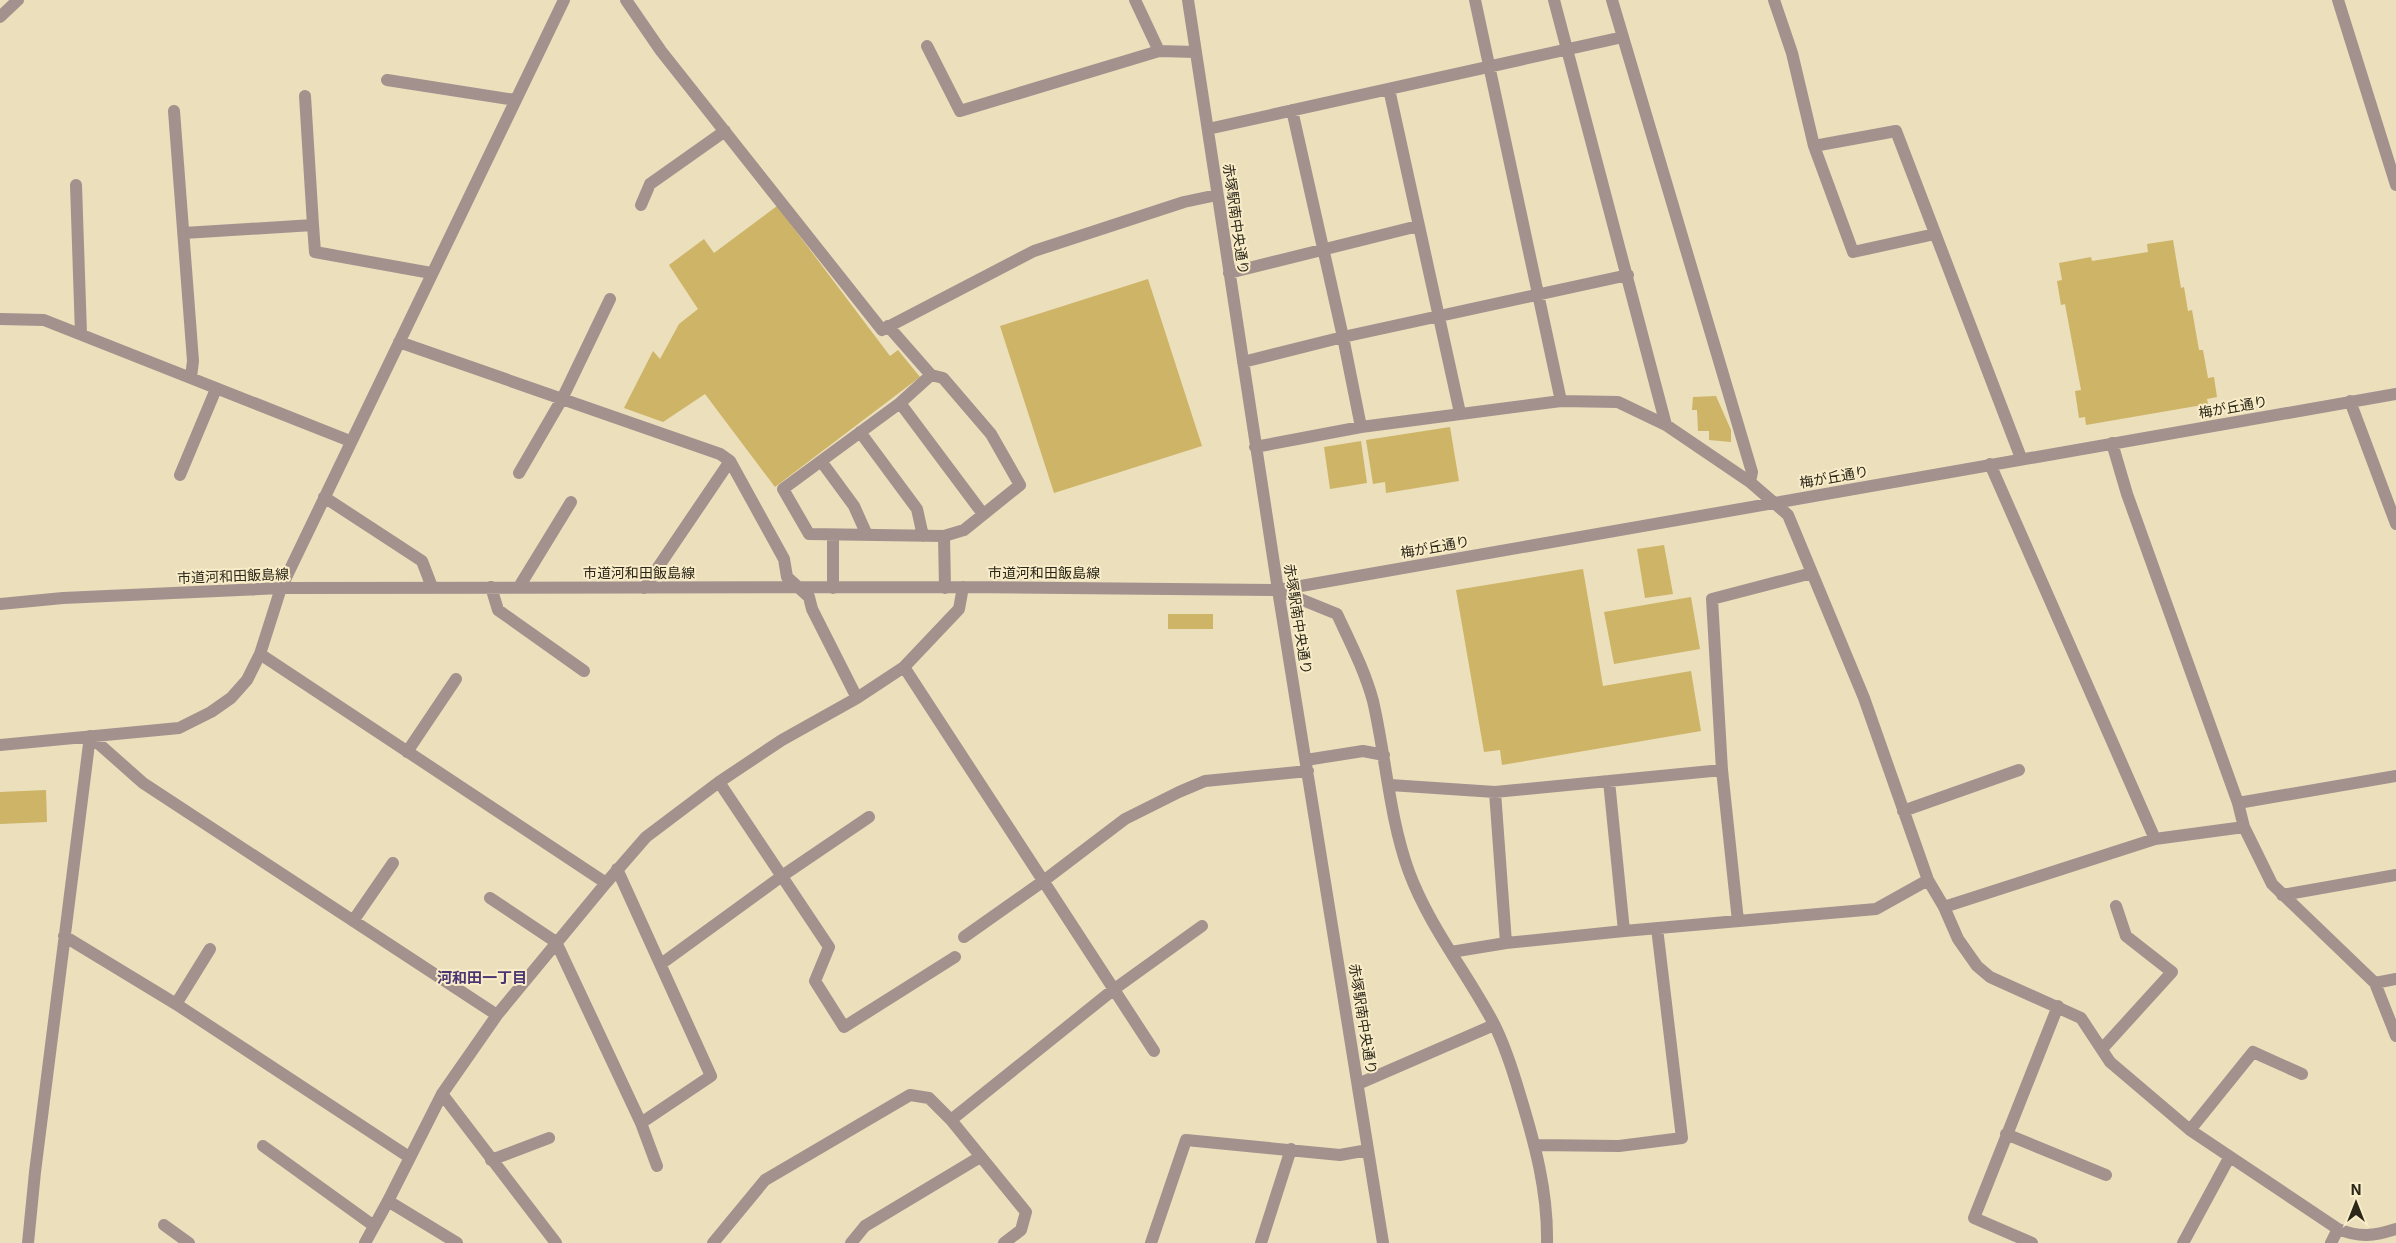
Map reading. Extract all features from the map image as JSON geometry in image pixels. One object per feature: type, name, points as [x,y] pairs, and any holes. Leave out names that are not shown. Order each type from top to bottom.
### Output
[{"type":"street","points":[[0,17],[18,0]]},
{"type":"street","points":[[0,745],[179,728],[211,712],[231,698],[247,680],[260,654],[281,588],[350,441],[564,0]]},
{"type":"street","points":[[626,0],[661,51],[882,330],[1034,251],[1184,202],[1218,195]]},
{"type":"street","points":[[1135,0],[1159,51]]},
{"type":"street","name":"赤塚駅南中央通り","points":[[1188,0],[1242,362],[1383,1243]]},
{"type":"street","points":[[1475,0],[1561,401]]},
{"type":"street","points":[[1554,0],[1666,425]]},
{"type":"street","points":[[1612,0],[1719,356],[1752,472],[1750,482]]},
{"type":"street","points":[[1774,0],[1792,53],[1814,146],[1853,252],[1936,234]]},
{"type":"street","points":[[2338,0],[2392,155],[2396,185]]},
{"type":"street","points":[[1208,129],[1568,51],[1623,37]]},
{"type":"street","points":[[927,46],[960,111],[1159,51],[1196,52]]},
{"type":"street","points":[[387,80],[515,100]]},
{"type":"street","points":[[1389,89],[1460,413]]},
{"type":"street","points":[[305,96],[315,252],[431,273]]},
{"type":"street","points":[[1292,110],[1343,337],[1361,427]]},
{"type":"street","points":[[174,111],[193,361],[191,377]]},
{"type":"street","points":[[640,205],[650,184],[725,131]]},
{"type":"street","points":[[1814,146],[1896,131],[2021,458]]},
{"type":"street","points":[[76,186],[81,334]]},
{"type":"street","points":[[184,233],[313,225]]},
{"type":"street","points":[[1229,273],[1418,226]]},
{"type":"street","points":[[1242,362],[1343,337],[1628,275]]},
{"type":"street","points":[[519,473],[562,399],[610,299]]},
{"type":"street","points":[[0,319],[44,320],[350,441]]},
{"type":"street","points":[[888,326],[931,375],[943,378],[991,434],[1020,485],[964,530],[944,536],[809,534],[783,489],[900,403],[931,375]]},
{"type":"street","points":[[399,342],[720,454],[730,461],[784,559],[787,576],[809,598],[812,609],[857,698]]},
{"type":"street","points":[[180,475],[216,389]]},
{"type":"street","name":"梅が丘通り","points":[[1278,590],[2021,458],[2396,394]]},
{"type":"street","points":[[1256,447],[1361,427],[1460,413],[1561,401],[1618,402],[1666,425],[1750,482],[1776,502],[1788,515],[1864,698],[1928,880],[1944,907],[1958,939],[1984,972],[1990,977],[2081,1018],[2110,1062],[2190,1130],[2229,1158],[2338,1229],[2355,1236],[2381,1234],[2396,1229]]},
{"type":"street","points":[[2350,402],[2396,524]]},
{"type":"street","points":[[900,403],[983,514]]},
{"type":"street","points":[[860,432],[917,509],[923,536]]},
{"type":"street","points":[[2112,443],[2127,494],[2238,804],[2244,827],[2272,884],[2375,983],[2396,1036]]},
{"type":"street","points":[[644,588],[730,461]]},
{"type":"street","points":[[821,461],[854,506],[867,535]]},
{"type":"street","points":[[1990,464],[2154,839]]},
{"type":"street","points":[[324,497],[422,561],[432,587]]},
{"type":"street","points":[[519,587],[571,502]]},
{"type":"street","points":[[833,588],[834,535]]},
{"type":"street","points":[[944,536],[945,588]]},
{"type":"street","points":[[1738,921],[1722,770],[1712,599],[1812,573]]},
{"type":"street","points":[[492,586],[498,610],[584,671]]},
{"type":"street","name":"市道河和田飯島線","points":[[0,604],[63,598],[281,588],[492,586],[1278,590]]},
{"type":"street","points":[[364,1243],[388,1202],[442,1094],[497,1015],[617,869],[646,837],[719,782],[782,740],[857,698],[904,667],[959,610],[963,587]]},
{"type":"street","points":[[1278,590],[1337,614],[1372,699],[1400,841],[1409,872],[1423,904],[1494,1025],[1511,1064],[1535,1145],[1547,1212],[1547,1243]]},
{"type":"street","points":[[260,654],[606,883]]},
{"type":"street","points":[[904,667],[1042,882],[1154,1051]]},
{"type":"street","points":[[407,752],[456,679]]},
{"type":"street","points":[[90,736],[144,783],[497,1015]]},
{"type":"street","points":[[28,1243],[35,1172],[90,736]]},
{"type":"street","points":[[964,937],[1126,819],[1205,781],[1307,766],[1363,751],[1384,754]]},
{"type":"street","points":[[1390,784],[1495,792],[1722,770]]},
{"type":"street","points":[[1903,812],[2019,770]]},
{"type":"street","points":[[2238,804],[2396,776]]},
{"type":"street","points":[[1608,781],[1624,931]]},
{"type":"street","points":[[719,782],[829,947],[815,980],[844,1027],[955,957]]},
{"type":"street","points":[[1495,792],[1506,943]]},
{"type":"street","points":[[661,964],[782,876],[869,818]]},
{"type":"street","points":[[1944,907],[2154,839],[2244,827]]},
{"type":"street","points":[[353,921],[393,863]]},
{"type":"street","points":[[617,869],[711,1076],[640,1123]]},
{"type":"street","points":[[2282,895],[2396,875]]},
{"type":"street","points":[[1450,952],[1506,943],[1624,931],[1876,909],[1928,880]]},
{"type":"street","points":[[490,898],[556,942],[640,1123],[657,1166]]},
{"type":"street","points":[[2102,1049],[2172,972],[2126,936],[2116,906]]},
{"type":"street","points":[[950,1120],[1113,990],[1202,926]]},
{"type":"street","points":[[1535,1145],[1619,1146],[1682,1138],[1657,928]]},
{"type":"street","points":[[64,936],[176,1004],[409,1157]]},
{"type":"street","points":[[176,1004],[210,949]]},
{"type":"street","points":[[2375,983],[2396,979]]},
{"type":"street","points":[[2032,1243],[1974,1218],[2058,1006]]},
{"type":"street","points":[[1358,1084],[1494,1025]]},
{"type":"street","points":[[2190,1130],[2253,1052],[2302,1074]]},
{"type":"street","points":[[442,1094],[556,1243]]},
{"type":"street","points":[[713,1243],[765,1180],[910,1095],[929,1098],[950,1120],[1026,1212],[1021,1230],[1004,1243]]},
{"type":"street","points":[[2006,1134],[2106,1175]]},
{"type":"street","points":[[491,1160],[549,1138]]},
{"type":"street","points":[[1151,1243],[1186,1140],[1340,1155],[1368,1150]]},
{"type":"street","points":[[263,1146],[374,1226]]},
{"type":"street","points":[[1261,1243],[1291,1149]]},
{"type":"street","points":[[851,1243],[865,1226],[980,1157]]},
{"type":"street","points":[[2183,1243],[2229,1158]]},
{"type":"street","points":[[388,1202],[457,1243]]},
{"type":"street","points":[[164,1225],[189,1243]]},
{"type":"street","points":[[2331,1243],[2338,1229]]},
{"type":"building","points":[[777,206],[890,356],[898,350],[920,377],[775,487],[705,394],[663,422],[624,408],[653,351],[660,359],[679,324],[698,309],[669,265],[704,239],[714,253]]},
{"type":"building","points":[[2173,240],[2181,288],[2184,287],[2188,311],[2192,310],[2199,350],[2203,350],[2208,378],[2214,377],[2217,397],[2207,399],[2208,404],[2086,425],[2085,417],[2079,418],[2075,391],[2081,390],[2065,304],[2061,305],[2057,281],[2062,280],[2059,263],[2091,257],[2092,261],[2148,252],[2147,244]]},
{"type":"building","points":[[1148,279],[1202,446],[1054,493],[1000,326]]},
{"type":"building","points":[[1716,396],[1731,430],[1731,442],[1709,440],[1709,431],[1698,431],[1697,410],[1692,410],[1693,397]]},
{"type":"building","points":[[1450,427],[1459,481],[1386,493],[1385,482],[1373,484],[1366,440]]},
{"type":"building","points":[[1361,441],[1367,483],[1330,489],[1324,447]]},
{"type":"building","points":[[1664,545],[1673,594],[1645,598],[1637,549]]},
{"type":"building","points":[[1583,569],[1603,686],[1691,671],[1701,731],[1502,765],[1500,750],[1484,752],[1456,590]]},
{"type":"building","points":[[1691,597],[1700,649],[1614,664],[1604,612]]},
{"type":"building","points":[[1168,614],[1213,614],[1213,629],[1168,629]]},
{"type":"building","points":[[46,790],[47,822],[0,824],[0,792]]},
{"type":"district","name":"河和田一丁目","points":[[482,978]]}]
